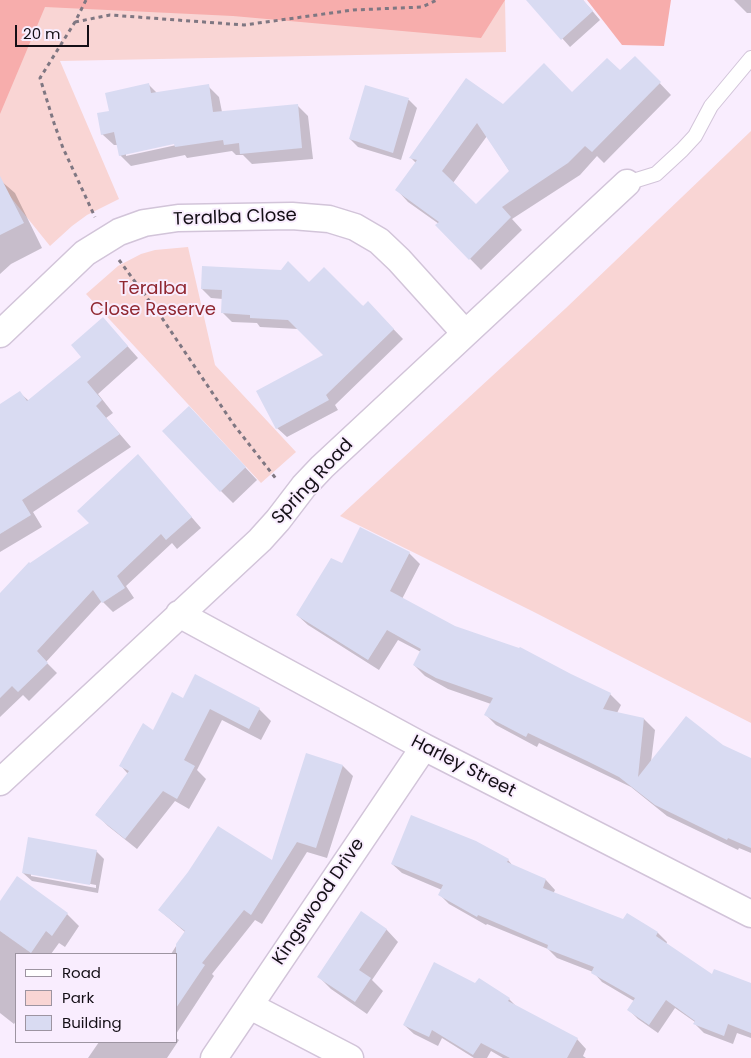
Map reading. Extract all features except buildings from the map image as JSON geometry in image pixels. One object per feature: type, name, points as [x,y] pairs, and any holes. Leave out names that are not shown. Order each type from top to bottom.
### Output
[{"type":"street","name":"Spring Road","points":[[0,782],[260,540],[322,467],[627,183]]},
{"type":"street","name":"Teralba Close","points":[[0,334],[85,253],[107,239],[130,228],[144,223],[178,218],[292,216],[329,219],[354,227],[384,245],[465,333]]},
{"type":"street","name":"Harley Street","points":[[179,614],[424,747],[751,914]]},
{"type":"street","name":"Kingswood Drive","points":[[214,1058],[424,747]]},
{"type":"street","points":[[250,1006],[350,1058]]},
{"type":"lane","points":[[627,183],[656,174],[686,146],[695,136],[711,106],[751,58]]},
{"type":"path","points":[[86,0],[75,22],[40,78],[63,148],[117,257],[162,318],[234,425],[293,500]]},
{"type":"path","points":[[75,22],[110,15],[244,26],[353,10],[422,7],[437,0]]},
{"type":"green space","points":[[0,0],[505,0],[506,52],[60,61],[119,199],[87,215],[50,246],[0,184]]},
{"type":"green space","points":[[751,131],[751,723],[532,611],[340,516],[566,308]]},
{"type":"green space","name":"Teralba Close Reserve","points":[[188,247],[215,365],[296,452],[261,483],[86,294],[118,266],[141,254],[155,250]]},
{"type":"shaded area","points":[[0,0],[505,0],[481,38],[233,16],[45,7],[0,114]]},
{"type":"shaded area","points":[[587,0],[671,0],[664,46],[622,45]]}]
